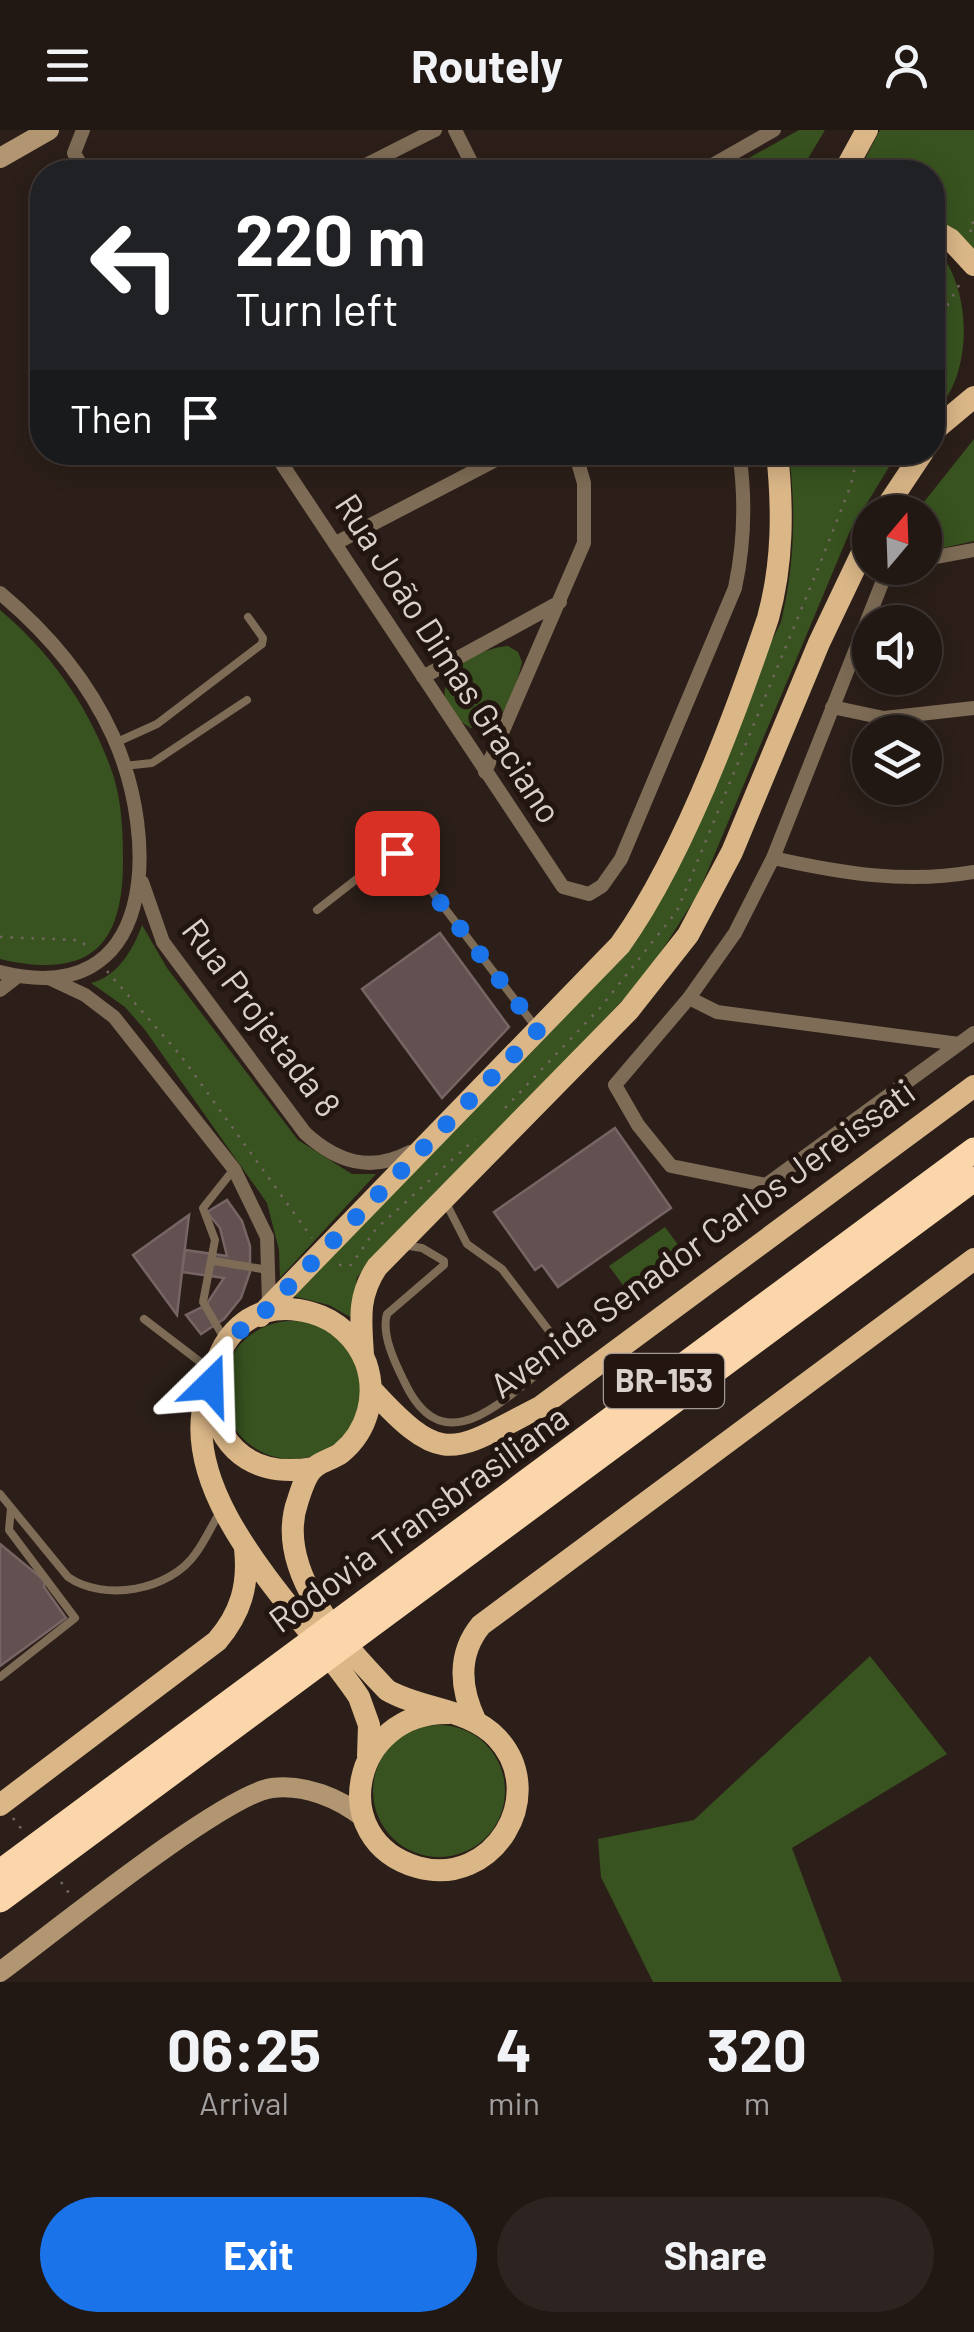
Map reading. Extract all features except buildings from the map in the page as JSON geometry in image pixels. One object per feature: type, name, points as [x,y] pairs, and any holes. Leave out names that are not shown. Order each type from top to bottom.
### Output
[{"type":"highway","name":"Rodovia Transbrasiliana","points":[[0,1872],[974,1150]]},
{"type":"highway","name":"Rodovia Transbrasiliana","points":[[0,1900],[974,1179]]},
{"type":"main road","points":[[851,160],[867,130]]},
{"type":"main road","points":[[945,236],[974,265]]},
{"type":"main road","points":[[945,424],[974,397]]},
{"type":"main road","points":[[368,1756],[367,1712],[359,1677],[299,1595],[245,1548],[222,1508],[201,1446],[202,1412],[211,1378],[227,1340],[264,1309],[538,1030],[620,946],[640,918],[753,663],[778,580],[782,525],[778,465]]},
{"type":"main road","points":[[894,495],[914,465]]},
{"type":"main road","points":[[211,1378],[220,1430],[240,1453],[267,1467],[313,1468],[344,1451],[355,1438],[364,1423],[371,1390],[363,1354],[360,1307],[365,1286],[398,1244],[629,1010],[688,935],[732,852],[819,642],[852,573]]},
{"type":"main road","name":"Avenida Senador Carlos Jereissati","points":[[371,1390],[416,1436],[435,1445],[464,1445],[480,1439],[540,1407],[974,1086]]},
{"type":"main road","points":[[476,1722],[465,1695],[463,1667],[469,1639],[480,1625],[974,1258]]},
{"type":"main road","points":[[264,1309],[311,1312],[341,1328],[363,1354]]},
{"type":"main road","points":[[299,1595],[291,1526],[313,1468]]},
{"type":"main road","points":[[0,1806],[217,1641],[235,1620],[241,1604],[245,1548]]},
{"type":"main road","points":[[359,1677],[404,1700],[448,1713],[476,1722],[499,1740],[518,1779],[517,1808],[496,1846],[459,1868],[430,1870],[390,1853],[364,1818],[360,1780],[368,1756],[385,1734],[408,1719],[448,1713]]},
{"type":"street","points":[[0,158],[49,130]]},
{"type":"street","points":[[376,160],[435,130]]},
{"type":"street","points":[[454,130],[470,160]]},
{"type":"street","points":[[721,160],[774,130]]},
{"type":"street","points":[[78,160],[74,153],[80,134]]},
{"type":"street","name":"Rua João Dimas Graciano","points":[[283,465],[563,886],[576,894],[589,894],[602,886],[621,859],[736,588],[743,549],[745,492],[741,465]]},
{"type":"street","points":[[336,544],[487,465]]},
{"type":"street","points":[[486,772],[584,543],[584,483],[579,465]]},
{"type":"street","points":[[942,556],[974,550]]},
{"type":"street","points":[[881,585],[773,858],[735,933],[689,998],[615,1085],[638,1125],[671,1166],[766,1185],[974,1033]]},
{"type":"street","points":[[0,593],[76,670],[115,742],[134,804],[142,881],[124,932],[112,950],[83,972],[50,979],[0,972]]},
{"type":"street","points":[[423,677],[560,602]]},
{"type":"street","points":[[832,707],[884,718],[974,708]]},
{"type":"street","points":[[773,858],[838,872],[902,878],[974,872]]},
{"type":"street","name":"Rua Projetada 8","points":[[142,881],[163,942],[305,1133],[321,1148],[354,1163],[385,1162],[420,1147]]},
{"type":"street","points":[[0,990],[18,976]]},
{"type":"street","points":[[50,979],[85,995],[114,1017],[234,1169],[263,1220],[268,1270],[264,1309]]},
{"type":"street","points":[[689,998],[717,1012],[959,1044]]},
{"type":"street","points":[[0,1972],[211,1818],[269,1788],[320,1794],[364,1818]]},
{"type":"lane","points":[[115,742],[157,724],[262,644],[264,638],[248,617]]},
{"type":"lane","points":[[124,766],[152,763],[246,700]]},
{"type":"lane","points":[[317,910],[390,853],[404,855],[538,1030]]},
{"type":"lane","points":[[227,1340],[203,1302],[214,1262],[215,1240],[203,1208],[234,1169]]},
{"type":"lane","points":[[398,1244],[422,1248],[444,1261],[442,1271],[392,1307],[384,1321],[405,1383],[423,1414],[442,1425],[470,1420],[559,1357],[562,1348],[558,1340],[502,1269],[467,1244],[444,1198]]},
{"type":"lane","points":[[214,1262],[268,1270]]},
{"type":"lane","points":[[144,1319],[211,1378]]},
{"type":"lane","points":[[0,1494],[80,1585],[109,1592],[157,1582],[195,1556],[222,1508]]},
{"type":"lane","points":[[0,1677],[75,1618],[9,1530],[11,1508]]},
{"type":"lane","points":[[22,1546],[34,1536]]},
{"type":"lane","points":[[42,1571],[55,1560]]},
{"type":"green space","points":[[799,130],[825,130],[807,160],[745,160]]},
{"type":"green space","points":[[880,130],[974,130],[974,260],[945,236],[945,160],[864,160]]},
{"type":"green space","points":[[945,261],[956,283],[964,331],[956,378],[946,398]]},
{"type":"green space","points":[[974,439],[974,541],[942,548],[942,495],[930,495]]},
{"type":"green space","points":[[790,465],[891,465],[872,495],[852,495],[852,528],[698,894],[645,977],[357,1277],[352,1318],[329,1305],[289,1295],[614,962],[781,622],[793,538]]},
{"type":"green space","points":[[0,610],[51,661],[78,700],[101,743],[119,799],[123,857],[117,913],[109,934],[96,949],[79,959],[58,964],[0,959]]},
{"type":"green space","points":[[508,646],[518,652],[522,662],[512,696],[492,723],[471,728],[454,715],[446,702],[445,689],[461,665],[491,649]]},
{"type":"green space","points":[[142,925],[167,968],[298,1140],[352,1174],[376,1174],[280,1278],[279,1250],[267,1203],[145,1030],[125,1007],[91,983],[101,980],[123,961]]},
{"type":"green space","points":[[665,1227],[692,1264],[636,1303],[609,1266]]},
{"type":"green space","points":[[292,1321],[318,1326],[341,1341],[356,1364],[361,1390],[356,1416],[341,1439],[318,1454],[292,1459],[266,1454],[243,1439],[228,1416],[223,1390],[228,1364],[243,1341],[266,1326]]},
{"type":"green space","points":[[870,1656],[947,1754],[792,1848],[842,1982],[653,1982],[601,1877],[598,1839],[694,1820]]},
{"type":"green space","points":[[439,1725],[476,1736],[494,1754],[505,1791],[494,1828],[476,1846],[439,1857],[402,1846],[384,1828],[373,1791],[384,1754],[402,1736]]},
{"type":"route","points":[[210,1385],[216,1360],[227,1340],[260,1316],[303,1266],[538,1030],[404,855],[397,853]]}]
